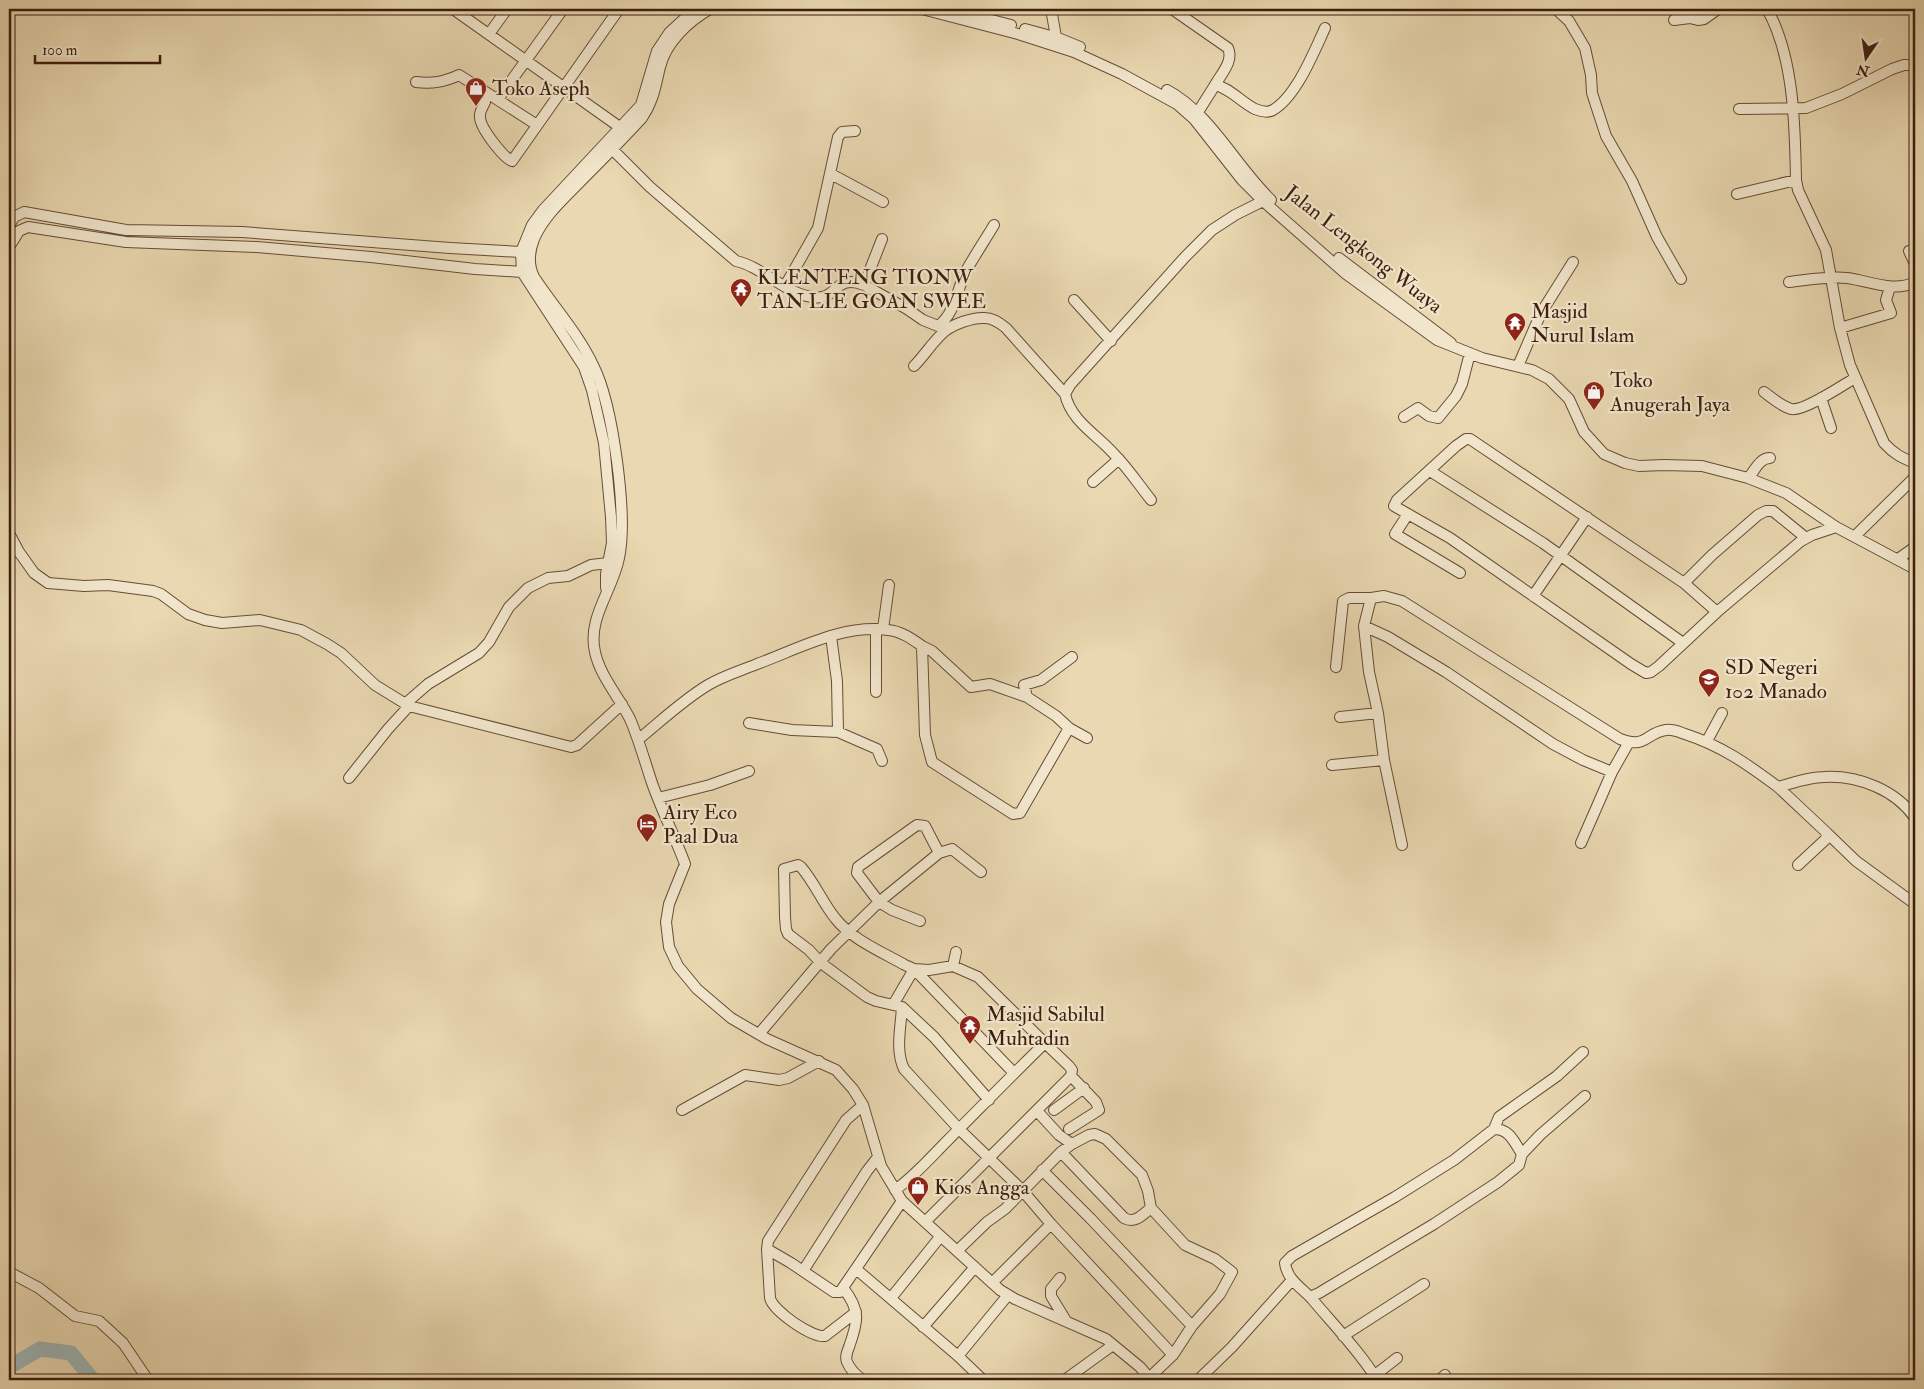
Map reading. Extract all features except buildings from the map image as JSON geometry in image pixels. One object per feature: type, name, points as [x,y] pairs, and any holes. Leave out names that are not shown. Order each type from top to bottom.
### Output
[{"type":"street","points":[[453,9],[621,128]]},
{"type":"street","points":[[489,34],[507,9]]},
{"type":"street","points":[[498,99],[563,9]]},
{"type":"street","points":[[485,102],[480,112],[481,123],[500,152],[510,161],[518,155],[619,9]]},
{"type":"street","name":"Jalan Lengkong Wuaya","points":[[922,9],[1057,42],[1178,104],[1194,119],[1242,180],[1346,274],[1437,340],[1490,361],[1518,366],[1537,372],[1556,385],[1569,399],[1584,432],[1604,454],[1625,463],[1639,466],[1702,466],[1748,478],[1786,493],[1836,528],[1855,536],[1915,569]]},
{"type":"street","name":"Jalan Lengkong Wuaya","points":[[949,9],[1098,55],[1180,97],[1198,112],[1238,164],[1269,198],[1348,266],[1441,334],[1453,345]]},
{"type":"street","points":[[1051,9],[1057,42]]},
{"type":"street","points":[[1172,9],[1228,48],[1230,55],[1227,66],[1198,112]]},
{"type":"street","points":[[1556,9],[1569,21],[1583,43],[1591,75],[1592,93],[1606,136],[1632,181],[1657,237],[1680,279]]},
{"type":"street","points":[[1674,20],[1704,19],[1718,9]]},
{"type":"street","points":[[1768,9],[1781,38],[1794,109],[1796,180],[1801,198],[1826,250],[1840,328],[1855,378],[1884,443],[1893,453],[1915,463]]},
{"type":"street","points":[[702,10],[680,22],[663,42],[657,51],[643,102],[621,128],[543,210],[532,225],[521,252],[522,272],[584,367],[599,418],[614,488],[622,514],[620,557],[616,572],[599,609],[595,623],[594,651],[600,667],[622,704],[639,739],[658,798],[686,864],[669,904],[666,922],[669,947],[678,966],[697,989],[731,1018],[767,1040],[836,1070],[853,1089],[862,1105],[883,1172],[902,1201],[940,1237],[1008,1295],[1106,1339],[1150,1379],[1173,1355],[1192,1326],[1220,1294],[1231,1278],[1232,1272],[1215,1259],[1185,1245],[1151,1208],[1148,1191],[1142,1175],[1106,1139],[1095,1134],[1089,1135],[1061,1152],[1005,1209],[987,1222],[957,1251]]},
{"type":"street","points":[[606,594],[606,574],[612,543],[614,488],[612,438],[603,386],[583,346],[534,277],[530,270],[530,260],[534,240],[550,215],[564,198],[642,118],[652,103],[662,59],[683,29],[702,10]]},
{"type":"street","points":[[1215,85],[1222,86],[1255,109],[1264,112],[1272,111],[1286,99],[1306,68],[1325,28]]},
{"type":"street","points":[[1739,109],[1806,108],[1842,94],[1892,69],[1904,65],[1911,65],[1915,68]]},
{"type":"street","points":[[416,82],[430,84],[446,81],[459,75],[537,125]]},
{"type":"street","points":[[785,286],[818,228],[838,137],[842,132],[855,130]]},
{"type":"street","points":[[612,149],[650,187],[736,261],[753,266],[791,290],[812,298],[831,293],[841,284],[848,281],[864,285],[923,320],[938,326],[946,318],[966,272],[994,225]]},
{"type":"street","points":[[831,174],[883,202]]},
{"type":"street","points":[[1737,194],[1796,180]]},
{"type":"street","points":[[1065,394],[1070,385],[1128,320],[1212,230],[1228,219],[1263,201]]},
{"type":"street","points":[[9,226],[14,217],[24,212],[126,230],[242,232],[521,252]]},
{"type":"street","points":[[9,247],[18,231],[28,227],[126,242],[257,247],[371,257],[475,270],[522,272]]},
{"type":"street","points":[[126,230],[126,242]]},
{"type":"street","points":[[864,285],[882,239]]},
{"type":"street","points":[[1909,251],[1915,264]]},
{"type":"street","points":[[1518,366],[1541,313],[1574,262]]},
{"type":"street","points":[[1789,282],[1846,278],[1890,287],[1905,286],[1915,282]]},
{"type":"street","points":[[1840,328],[1891,313],[1886,297],[1890,287]]},
{"type":"street","points":[[1074,300],[1111,341]]},
{"type":"street","points":[[914,366],[946,330],[968,320],[984,318],[995,320],[1006,328],[1065,394],[1068,407],[1076,418],[1119,459],[1151,500]]},
{"type":"street","points":[[1404,417],[1421,408],[1429,416],[1438,418],[1456,396],[1462,384],[1470,353]]},
{"type":"street","points":[[1764,392],[1792,409],[1805,407],[1855,378]]},
{"type":"street","points":[[1822,398],[1831,428]]},
{"type":"street","points":[[1717,612],[1684,583],[1588,517],[1470,440],[1466,439],[1456,446],[1402,494],[1394,506],[1450,538],[1630,664],[1646,673],[1659,666],[1717,612],[1801,541],[1836,528]]},
{"type":"street","points":[[1748,478],[1760,462],[1770,458]]},
{"type":"street","points":[[1094,482],[1119,459]]},
{"type":"street","points":[[1430,471],[1562,556],[1683,642]]},
{"type":"street","points":[[1855,536],[1915,477]]},
{"type":"street","points":[[1684,583],[1712,555],[1758,515],[1766,511],[1773,511],[1806,538]]},
{"type":"street","points":[[1408,514],[1395,534],[1460,573]]},
{"type":"street","points":[[1533,596],[1588,517]]},
{"type":"street","points":[[9,533],[19,552],[34,573],[48,582],[76,586],[108,585],[154,591],[188,614],[205,620],[222,623],[260,620],[301,630],[341,653],[375,685],[407,705],[571,747],[577,745],[622,704]]},
{"type":"street","points":[[1898,559],[1915,547]]},
{"type":"street","points":[[349,778],[407,705],[428,684],[479,653],[489,642],[509,607],[528,588],[548,578],[568,576],[591,565],[608,563]]},
{"type":"street","points":[[876,692],[880,629],[889,584]]},
{"type":"street","points":[[1336,667],[1343,601],[1349,598],[1384,596],[1402,601],[1595,724],[1629,742],[1641,743],[1660,732],[1672,730],[1707,741],[1733,754],[1778,787],[1856,861],[1915,904]]},
{"type":"street","points":[[1371,598],[1364,626],[1369,672],[1378,713],[1384,760],[1402,844]]},
{"type":"street","points":[[1364,626],[1388,637],[1446,672],[1553,744],[1583,760],[1612,772]]},
{"type":"street","points":[[639,739],[692,695],[720,678],[831,636],[880,629],[902,634],[932,652],[971,687],[986,683],[1027,698],[1056,716],[1069,728],[1087,738]]},
{"type":"street","points":[[831,636],[837,681],[838,732]]},
{"type":"street","points":[[922,646],[925,735],[932,762],[1013,814],[1020,813],[1069,728]]},
{"type":"street","points":[[1027,698],[1024,685],[1041,680],[1072,657]]},
{"type":"street","points":[[1707,741],[1722,712]]},
{"type":"street","points":[[1340,717],[1378,713]]},
{"type":"street","points":[[749,723],[792,730],[838,732],[877,750],[882,762]]},
{"type":"street","points":[[1581,844],[1612,772],[1629,742]]},
{"type":"street","points":[[1332,765],[1384,760]]},
{"type":"street","points":[[658,798],[710,785],[749,771]]},
{"type":"street","points":[[1778,787],[1823,776],[1849,778],[1865,782],[1897,799],[1915,818]]},
{"type":"street","points":[[920,921],[892,910],[879,902],[857,873],[859,865],[917,825],[924,826],[939,852]]},
{"type":"street","points":[[1798,865],[1826,838],[1827,833]]},
{"type":"street","points":[[759,1034],[848,932],[879,902],[939,852],[952,849],[981,872]]},
{"type":"street","points":[[989,1100],[934,1037],[897,1006],[876,1001],[867,996],[820,963],[809,950],[788,934],[786,929],[784,869],[798,865],[801,867],[817,888],[835,918],[848,932],[914,969],[1014,1073]]},
{"type":"street","points":[[953,966],[956,952]]},
{"type":"street","points":[[914,969],[929,970],[953,966],[973,974],[1072,1070],[1071,1076],[1037,1111],[924,1222]]},
{"type":"street","points":[[914,969],[897,1006],[901,1062],[904,1069],[959,1129],[1022,1190],[1051,1224],[1173,1355]]},
{"type":"street","points":[[895,1190],[906,1182],[1045,1044]]},
{"type":"street","points":[[1494,1130],[1499,1117],[1557,1076],[1583,1052]]},
{"type":"street","points":[[682,1110],[745,1075],[779,1080],[788,1078],[819,1061]]},
{"type":"street","points":[[1069,1129],[1099,1110],[1096,1102],[1071,1076]]},
{"type":"street","points":[[1054,1110],[1084,1088]]},
{"type":"street","points":[[1310,1297],[1464,1205],[1519,1165],[1522,1154],[1540,1135],[1585,1096]]},
{"type":"street","points":[[856,1312],[825,1336],[820,1337],[781,1312],[772,1304],[770,1298],[766,1249],[768,1241],[846,1120],[862,1105]]},
{"type":"street","points":[[1037,1111],[1059,1135],[1072,1144]]},
{"type":"street","points":[[1397,1358],[1376,1378],[1310,1297],[1292,1280],[1286,1270],[1285,1263],[1292,1256],[1395,1197],[1454,1160],[1494,1130],[1502,1129],[1509,1134],[1522,1154]]},
{"type":"street","points":[[1061,1152],[1124,1218],[1130,1221],[1134,1220],[1151,1208]]},
{"type":"street","points":[[803,1271],[863,1177],[878,1157]]},
{"type":"street","points":[[1042,1170],[1192,1326]]},
{"type":"street","points":[[766,1249],[834,1292],[840,1292],[902,1201]]},
{"type":"street","points":[[992,1283],[1051,1224]]},
{"type":"street","points":[[890,1298],[940,1237]]},
{"type":"street","points":[[923,1326],[975,1267]]},
{"type":"street","points":[[856,1268],[983,1380]]},
{"type":"street","points":[[9,1272],[39,1288],[75,1316],[99,1321],[123,1343],[148,1380]]},
{"type":"street","points":[[1060,1278],[1051,1289],[1051,1296],[1066,1320]]},
{"type":"street","points":[[1198,1380],[1232,1347],[1292,1280]]},
{"type":"street","points":[[1343,1336],[1424,1284]]},
{"type":"street","points":[[843,1288],[854,1303],[856,1312],[855,1328],[846,1357],[847,1363],[863,1380]]},
{"type":"street","points":[[958,1356],[1008,1295]]},
{"type":"street","points":[[1066,1379],[1113,1345]]},
{"type":"waterway","points":[[9,1367],[40,1349],[71,1353],[93,1380]]},
{"type":"place","name":"Toko Aseph","points":[[476,107]]},
{"type":"place","name":"KLENTENG TIONW TAN LIE GOAN SWEE","points":[[741,308]]},
{"type":"place","name":"Masjid Nurul Islam","points":[[1515,342]]},
{"type":"place","name":"Toko Anugerah Jaya","points":[[1594,411]]},
{"type":"place","name":"SD Negeri 102 Manado","points":[[1709,698]]},
{"type":"place","name":"Airy Eco Paal Dua","points":[[647,843]]},
{"type":"place","name":"Masjid Sabilul Muhtadin","points":[[970,1045]]},
{"type":"place","name":"Kios Angga","points":[[918,1206]]}]
